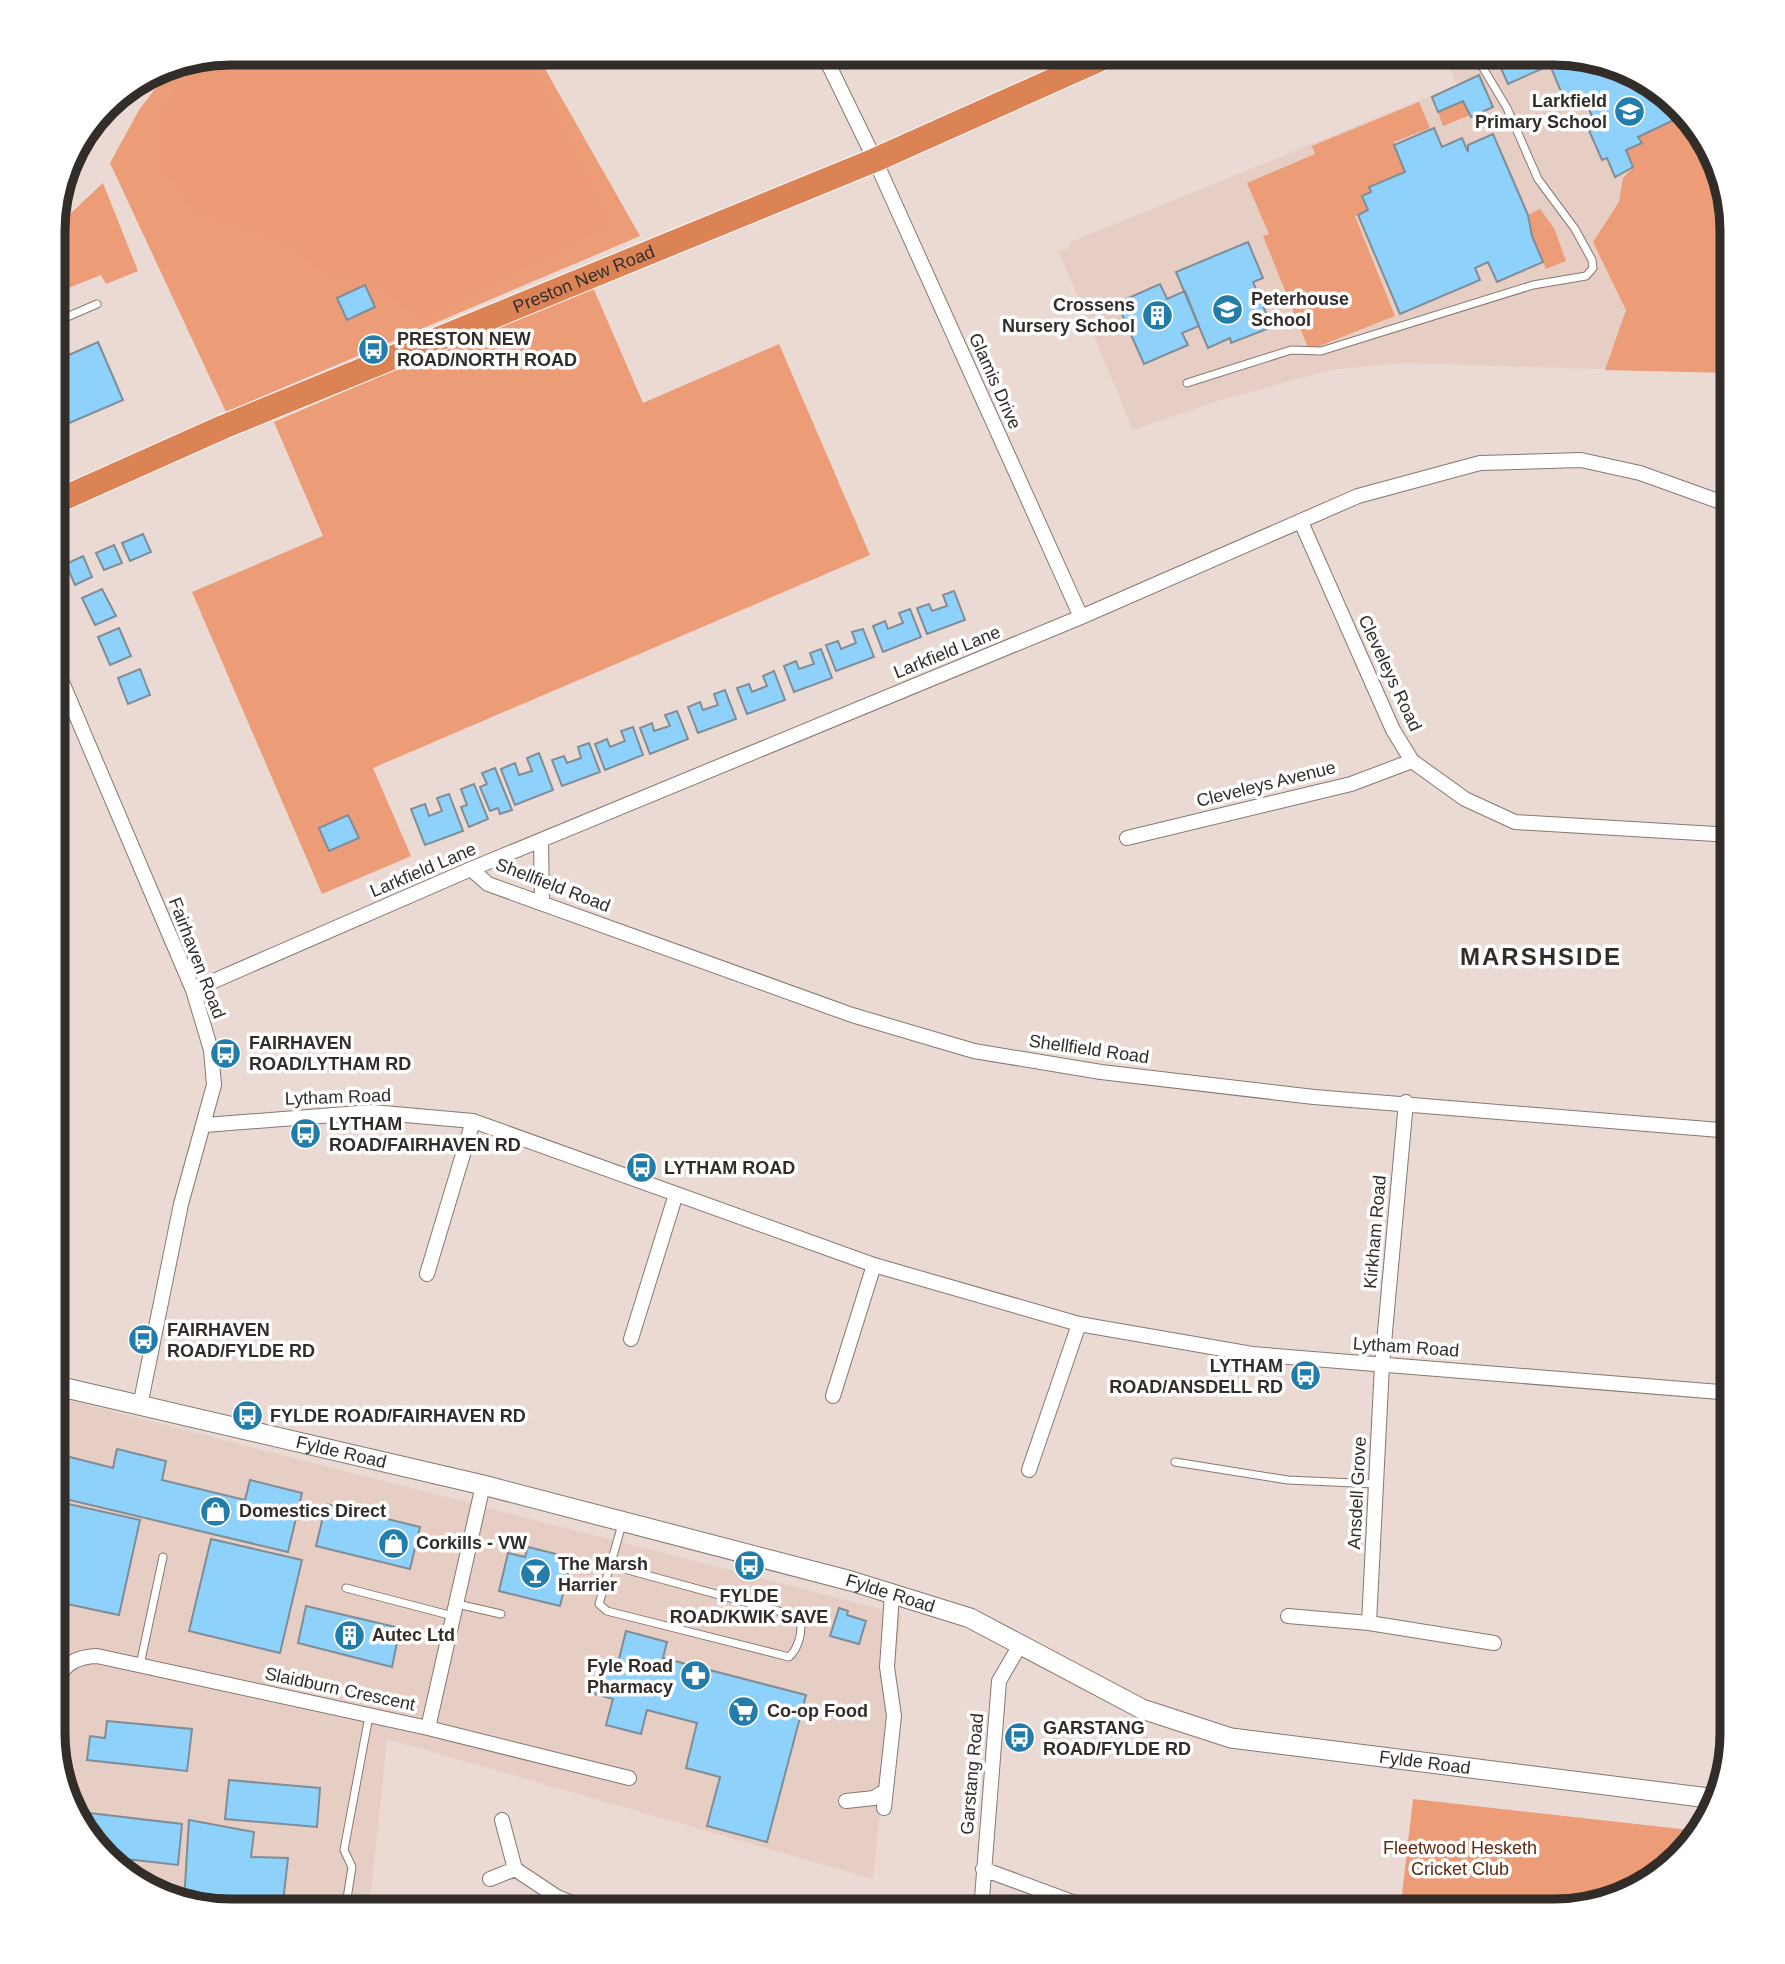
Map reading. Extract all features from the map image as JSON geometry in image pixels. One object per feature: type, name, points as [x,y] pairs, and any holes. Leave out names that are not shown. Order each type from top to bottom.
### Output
[{"type":"highway","name":"Preston New Road","points":[[65,498],[223,427],[875,160],[1087,65]]},
{"type":"street","name":"Glamis Drive","points":[[829,65],[875,160],[1081,617]]},
{"type":"street","name":"Larkfield Lane","points":[[193,990],[471,869],[1081,617],[1358,496],[1480,463],[1581,460],[1640,473],[1720,502]]},
{"type":"street","name":"Cleveleys Road","points":[[1301,522],[1371,686],[1412,761],[1465,799],[1515,822],[1720,834]]},
{"type":"street","name":"Fairhaven Road","points":[[65,689],[193,990],[211,1050],[214,1085],[181,1205],[140,1406]]},
{"type":"street","name":"Cleveleys Avenue","points":[[1127,838],[1350,784],[1412,761]]},
{"type":"street","points":[[541,841],[542,903]]},
{"type":"street","name":"Shellfield Road","points":[[471,869],[488,884],[852,1015],[974,1051],[1115,1073],[1314,1097],[1406,1102],[1720,1130]]},
{"type":"street","name":"Kirkham Road","points":[[1382,1365],[1406,1102]]},
{"type":"street","name":"Lytham Road","points":[[205,1125],[373,1112],[473,1121],[874,1265],[1079,1324],[1252,1354],[1720,1392]]},
{"type":"street","points":[[427,1274],[473,1121]]},
{"type":"street","points":[[631,1339],[676,1194]]},
{"type":"street","points":[[833,1396],[874,1265]]},
{"type":"street","points":[[1029,1470],[1079,1324]]},
{"type":"street","name":"Ansdell Grove","points":[[1369,1623],[1382,1365]]},
{"type":"street","name":"Fylde Road","points":[[65,1388],[483,1485],[892,1594],[970,1618],[1142,1709],[1231,1738],[1707,1798]]},
{"type":"street","name":"Slaidburn Crescent","points":[[65,1665],[80,1657],[97,1656],[428,1728],[483,1485]]},
{"type":"street","points":[[884,1808],[894,1716],[887,1667],[892,1594]]},
{"type":"street","points":[[1288,1616],[1369,1623],[1493,1643]]},
{"type":"street","name":"Garstang Road","points":[[982,1899],[999,1681],[1020,1645]]},
{"type":"street","points":[[428,1728],[629,1778]]},
{"type":"street","points":[[846,1801],[874,1798],[886,1791]]},
{"type":"street","points":[[502,1820],[515,1869],[562,1899]]},
{"type":"street","points":[[490,1879],[515,1869]]},
{"type":"street","points":[[983,1869],[1063,1899]]},
{"type":"lane","points":[[1186,383],[1291,350],[1321,351],[1532,285],[1586,276],[1593,268],[1592,260],[1575,229],[1538,179],[1507,108],[1481,65]]},
{"type":"lane","points":[[65,318],[97,304]]},
{"type":"lane","points":[[1175,1462],[1288,1480],[1376,1484]]},
{"type":"lane","points":[[613,1559],[617,1567],[793,1615],[800,1620],[802,1627],[795,1652],[789,1657],[607,1611],[599,1604],[623,1521]]},
{"type":"lane","points":[[140,1665],[163,1557]]},
{"type":"lane","points":[[346,1588],[455,1610],[500,1614]]},
{"type":"lane","points":[[347,1899],[352,1867],[344,1850],[369,1715]]},
{"type":"shaded area","points":[[219,65],[528,65],[608,224],[421,317],[380,288],[315,268],[299,247],[194,209],[167,174],[161,155],[160,122],[167,105],[186,76]]},
{"type":"shaded area","points":[[1449,65],[1576,66],[1618,77],[1655,99],[1672,113],[1698,148],[1708,167],[1717,198],[1720,219],[1720,373],[1404,363],[1330,370],[1221,400],[1133,430],[1059,252],[1069,247],[1068,243],[1457,85]]},
{"type":"shaded area","points":[[65,1399],[901,1614],[873,1879],[387,1739],[370,1899],[230,1899],[187,1894],[148,1877],[113,1851],[82,1807],[68,1766],[65,1745]]},
{"type":"green space","points":[[219,65],[543,65],[640,236],[226,412],[110,163],[139,110],[162,79],[198,68]]},
{"type":"green space","points":[[1463,101],[1470,115],[1443,126],[1438,112]]},
{"type":"green space","points":[[1419,102],[1430,128],[1394,142],[1405,172],[1369,186],[1371,192],[1362,196],[1368,210],[1355,216],[1395,316],[1309,350],[1263,236],[1269,234],[1247,183],[1315,154],[1312,146]]},
{"type":"green space","points":[[1677,119],[1708,167],[1720,219],[1720,373],[1605,370],[1626,310],[1593,242],[1619,202],[1623,178],[1633,167],[1626,150],[1641,143],[1638,137]]},
{"type":"green space","points":[[103,183],[138,271],[106,284],[101,275],[65,289],[65,219]]},
{"type":"green space","points":[[1540,209],[1554,228],[1566,261],[1546,269],[1532,236],[1528,215]]},
{"type":"green space","points":[[592,285],[643,403],[779,344],[870,555],[373,768],[411,856],[322,894],[192,592],[323,536],[274,422]]},
{"type":"green space","name":"Fleetwood Hesketh Cricket Club","points":[[1413,1799],[1689,1830],[1655,1865],[1628,1882],[1598,1894],[1555,1899],[1401,1899]]},
{"type":"building","name":"Larkfield Primary School","points":[[1499,65],[1550,65],[1508,84]]},
{"type":"building","name":"Larkfield Primary School","points":[[1550,65],[1576,66],[1618,77],[1655,99],[1671,112],[1674,120],[1638,137],[1642,143],[1626,150],[1633,167],[1615,177],[1607,158],[1602,160],[1584,119],[1592,116],[1584,98],[1567,106]]},
{"type":"building","points":[[1479,75],[1493,107],[1471,117],[1463,101],[1438,112],[1432,97]]},
{"type":"building","points":[[1434,128],[1442,147],[1462,138],[1468,152],[1468,145],[1493,134],[1528,215],[1532,236],[1543,262],[1497,282],[1488,262],[1475,268],[1480,280],[1400,314],[1358,215],[1368,210],[1362,196],[1371,192],[1369,187],[1405,172],[1394,145]]},
{"type":"building","name":"Peterhouse School","points":[[1248,242],[1263,278],[1253,282],[1272,327],[1231,343],[1230,338],[1208,348],[1176,272]]},
{"type":"building","name":"Crossens Nursery School","points":[[1160,284],[1167,299],[1185,291],[1199,326],[1182,333],[1188,345],[1144,364],[1117,303]]},
{"type":"building","points":[[365,285],[375,307],[347,320],[337,298]]},
{"type":"building","points":[[98,342],[123,400],[65,425],[65,357]]},
{"type":"building","points":[[143,534],[151,552],[130,561],[122,543]]},
{"type":"building","points":[[114,545],[122,563],[104,570],[96,553]]},
{"type":"building","points":[[83,556],[92,577],[75,585],[66,564]]},
{"type":"building","points":[[102,589],[116,616],[95,625],[82,598]]},
{"type":"building","points":[[954,591],[965,620],[927,634],[917,608],[929,604],[932,611],[947,606],[943,595]]},
{"type":"building","points":[[910,609],[921,637],[883,652],[873,626],[885,621],[888,629],[903,623],[899,613]]},
{"type":"building","points":[[119,628],[131,656],[110,665],[98,637]]},
{"type":"building","points":[[863,629],[874,657],[836,671],[826,645],[838,641],[841,649],[856,643],[852,632]]},
{"type":"building","points":[[821,649],[832,678],[794,692],[784,666],[796,661],[799,669],[814,664],[810,653]]},
{"type":"building","points":[[140,669],[150,695],[128,704],[118,678]]},
{"type":"building","points":[[774,671],[785,700],[747,714],[737,688],[749,684],[752,692],[767,686],[763,676]]},
{"type":"building","points":[[725,690],[736,719],[698,733],[688,707],[700,702],[703,710],[718,705],[714,694]]},
{"type":"building","points":[[677,711],[688,739],[650,754],[640,728],[652,723],[654,731],[670,726],[665,715]]},
{"type":"building","points":[[633,727],[643,755],[605,770],[595,744],[607,739],[610,747],[625,741],[621,731]]},
{"type":"building","points":[[589,743],[600,772],[562,786],[552,760],[564,756],[567,763],[581,758],[578,747]]},
{"type":"building","points":[[539,753],[553,790],[515,805],[501,769],[515,763],[519,775],[532,771],[527,758]]},
{"type":"building","points":[[495,768],[512,810],[500,814],[498,808],[490,811],[480,787],[487,784],[482,773]]},
{"type":"building","points":[[474,784],[488,819],[469,827],[461,807],[467,805],[461,789]]},
{"type":"building","points":[[449,794],[463,831],[425,845],[411,809],[425,804],[429,816],[442,811],[437,798]]},
{"type":"building","points":[[348,815],[359,838],[329,851],[319,828]]},
{"type":"building","points":[[117,1449],[166,1461],[162,1480],[245,1500],[250,1480],[302,1493],[288,1552],[65,1499],[66,1456],[113,1468]]},
{"type":"building","points":[[65,1503],[140,1520],[119,1615],[65,1604]]},
{"type":"building","points":[[326,1504],[420,1527],[410,1569],[316,1546]]},
{"type":"building","points":[[211,1539],[302,1560],[280,1653],[189,1631]]},
{"type":"building","name":"The Marsh Harrier","points":[[528,1547],[572,1558],[560,1606],[499,1591],[508,1553],[525,1557]]},
{"type":"building","name":"Autec Ltd","points":[[306,1606],[400,1628],[392,1667],[298,1643]]},
{"type":"building","points":[[839,1608],[848,1611],[847,1615],[866,1621],[859,1644],[830,1636]]},
{"type":"building","points":[[626,1631],[667,1642],[663,1658],[806,1695],[767,1842],[707,1826],[720,1777],[686,1768],[697,1723],[647,1710],[641,1734],[606,1725],[613,1699],[595,1694],[603,1664],[617,1667]]},
{"type":"building","points":[[107,1721],[192,1729],[187,1771],[87,1760],[90,1736],[105,1738]]},
{"type":"building","points":[[229,1780],[320,1788],[317,1827],[225,1819]]},
{"type":"building","points":[[85,1812],[182,1824],[178,1865],[122,1859],[99,1834]]},
{"type":"building","points":[[189,1820],[254,1832],[251,1857],[288,1858],[283,1899],[209,1898],[184,1893]]},
{"type":"place","name":"Larkfield Primary School","points":[[1630,111]]},
{"type":"place","name":"Peterhouse School","points":[[1228,309]]},
{"type":"place","name":"Crossens Nursery School","points":[[1158,315]]},
{"type":"place","name":"PRESTON NEW ROAD/NORTH ROAD","points":[[374,349]]},
{"type":"place","name":"FAIRHAVEN ROAD/LYTHAM RD","points":[[226,1053]]},
{"type":"place","name":"LYTHAM ROAD/FAIRHAVEN RD","points":[[306,1134]]},
{"type":"place","name":"LYTHAM ROAD","points":[[641,1168]]},
{"type":"place","name":"FAIRHAVEN ROAD/FYLDE RD","points":[[144,1340]]},
{"type":"place","name":"LYTHAM ROAD/ANSDELL RD","points":[[1306,1376]]},
{"type":"place","name":"FYLDE ROAD/FAIRHAVEN RD","points":[[247,1416]]},
{"type":"place","name":"Domestics Direct","points":[[216,1511]]},
{"type":"place","name":"Corkills - VW","points":[[393,1543]]},
{"type":"place","name":"FYLDE ROAD/KWIK SAVE","points":[[749,1566]]},
{"type":"place","name":"The Marsh Harrier","points":[[535,1574]]},
{"type":"place","name":"Autec Ltd","points":[[349,1635]]},
{"type":"place","name":"Fyle Road Pharmacy","points":[[696,1676]]},
{"type":"place","name":"Co-op Food","points":[[744,1711]]},
{"type":"place","name":"GARSTANG ROAD/FYLDE RD","points":[[1020,1738]]},
{"type":"district","name":"MARSHSIDE","points":[[1541,957]]}]
